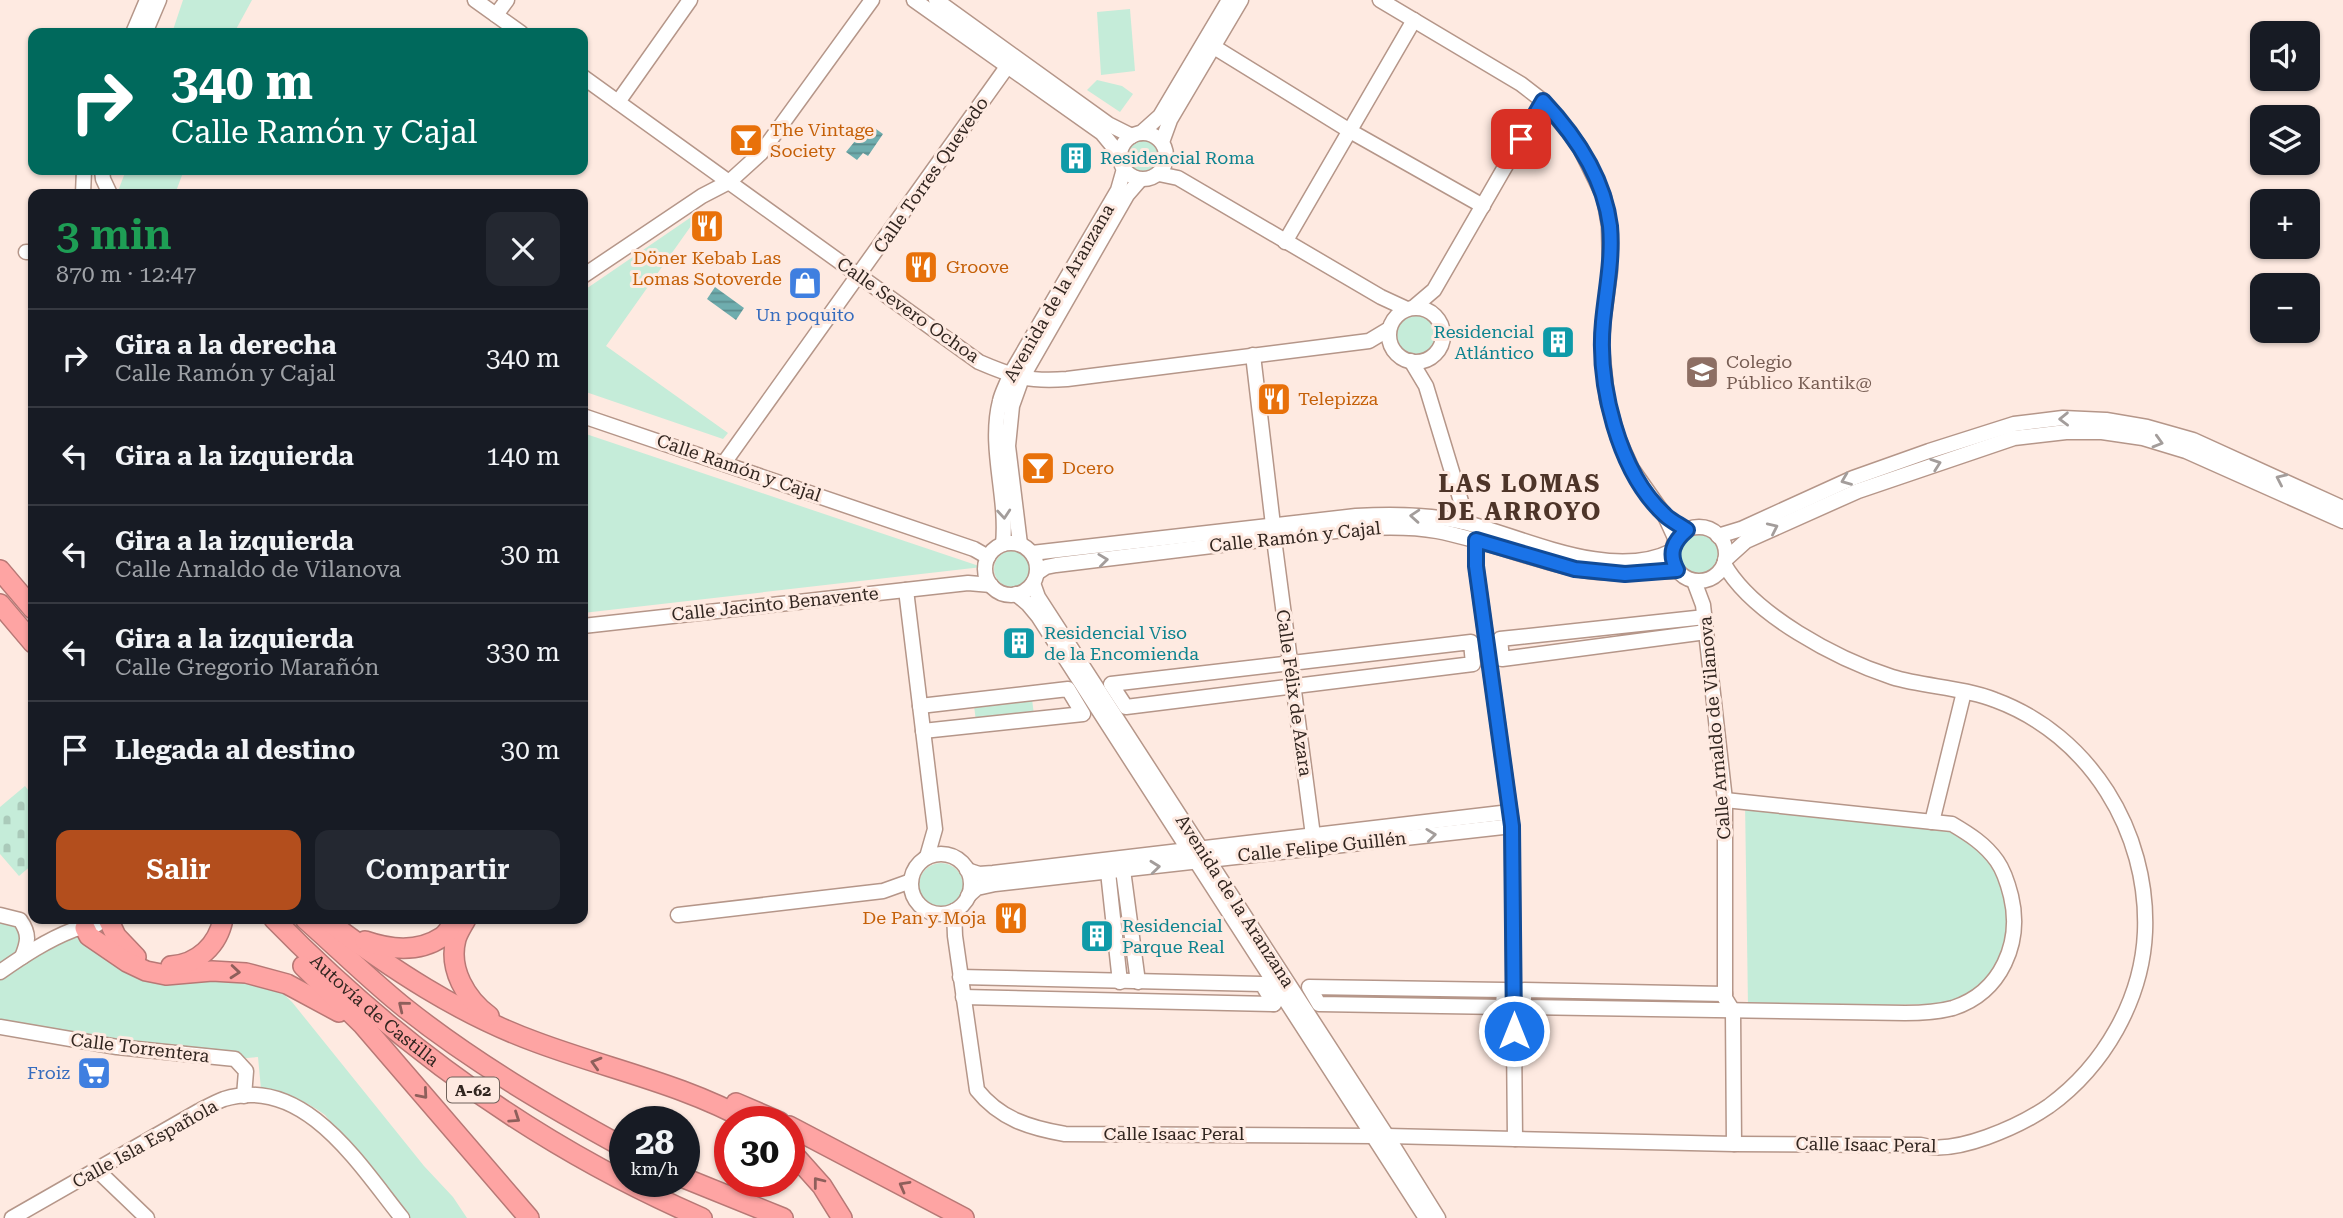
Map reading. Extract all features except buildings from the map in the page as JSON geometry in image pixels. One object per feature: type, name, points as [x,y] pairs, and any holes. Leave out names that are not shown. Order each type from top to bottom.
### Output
[{"type":"highway","points":[[0,570],[28,603]]},
{"type":"highway","points":[[0,604],[28,637]]},
{"type":"highway","points":[[80,924],[97,942],[146,971],[166,975],[212,971],[246,973],[287,984],[337,1010],[397,1065]]},
{"type":"highway","points":[[109,924],[133,955],[143,961],[163,966],[181,965],[200,956],[215,942],[221,924]]},
{"type":"highway","points":[[264,924],[363,1025],[530,1218]]},
{"type":"highway","name":"Autovía de Castilla","points":[[279,924],[382,1021],[451,1076],[528,1127],[588,1162],[649,1195],[702,1218]]},
{"type":"highway","name":"Autovía de Castilla","points":[[311,924],[404,1007],[470,1055],[548,1106],[609,1139]]},
{"type":"highway","points":[[331,924],[412,981],[458,1008],[513,1033],[593,1062],[701,1090],[744,1106]]},
{"type":"highway","points":[[343,933],[402,951],[444,936],[452,924]]},
{"type":"highway","points":[[463,924],[456,937],[454,954],[459,979],[475,1006],[513,1033]]},
{"type":"highway","points":[[643,1076],[719,1106]]},
{"type":"highway","points":[[805,1134],[964,1218]]},
{"type":"highway","points":[[805,1167],[822,1186],[842,1218]]},
{"type":"highway","points":[[700,1184],[783,1218]]},
{"type":"street","points":[[135,28],[147,0]]},
{"type":"street","points":[[147,28],[159,0]]},
{"type":"street","points":[[475,0],[514,28]]},
{"type":"street","points":[[496,15],[507,0]]},
{"type":"street","points":[[618,103],[690,0]]},
{"type":"street","points":[[588,273],[702,196],[729,182],[761,153],[872,0]]},
{"type":"street","points":[[914,0],[1011,62],[1108,124],[1156,137],[1162,142],[1166,152],[1162,169],[1150,179],[1140,180],[1131,176],[1102,133],[1011,62],[936,0]]},
{"type":"street","points":[[1122,162],[1122,148],[1160,116],[1229,0]]},
{"type":"street","points":[[1162,142],[1170,120],[1241,0]]},
{"type":"street","points":[[1380,0],[1521,84],[1543,101],[1578,144],[1604,197],[1609,226],[1610,271],[1602,349],[1607,399],[1618,438],[1632,469],[1665,516],[1678,540],[1673,562],[1685,578],[1705,579],[1746,541],[1858,491],[2014,438],[2066,432],[2102,432],[2143,438],[2186,451],[2343,521]]},
{"type":"street","points":[[1285,242],[1414,20]]},
{"type":"street","points":[[1214,47],[1350,131],[1483,206]]},
{"type":"street","name":"Calle Torres Quevedo","points":[[724,463],[1011,62]]},
{"type":"street","name":"Calle Severo Ochoa","points":[[588,81],[979,362],[1016,377],[1039,381],[1067,379],[1369,341],[1393,349]]},
{"type":"street","points":[[1401,316],[1393,349],[1404,359],[1411,361],[1425,360],[1432,356],[1443,337],[1442,329],[1434,315],[1434,290],[1543,101]]},
{"type":"street","name":"Avenida de la Aranzana","points":[[1026,549],[1008,446],[1016,377],[1118,190],[1122,162]]},
{"type":"street","points":[[1162,169],[1381,297],[1401,316]]},
{"type":"street","name":"Avenida de la Aranzana","points":[[994,550],[1005,524],[996,448],[1000,400],[1127,195],[1140,180]]},
{"type":"street","name":"Calle Severo Ochoa","points":[[1369,341],[1434,290]]},
{"type":"street","points":[[1401,316],[1422,308],[1434,315]]},
{"type":"street","name":"Calle Félix de Azara","points":[[1253,355],[1314,842]]},
{"type":"street","points":[[1426,386],[1432,356]]},
{"type":"street","points":[[1411,361],[1426,386],[1461,501],[1463,522]]},
{"type":"street","name":"Calle Ramón y Cajal","points":[[588,418],[974,549],[994,550]]},
{"type":"street","points":[[1718,536],[1741,529],[1853,478],[1929,451],[2014,424],[2063,418],[2137,425],[2193,440],[2343,508]]},
{"type":"street","name":"Calle Ramón y Cajal","points":[[1035,578],[1046,568],[1056,565],[1274,532],[1356,516],[1388,514],[1463,522],[1602,560],[1653,559],[1678,540]]},
{"type":"street","name":"Calle Ramón y Cajal","points":[[1026,549],[1387,527],[1435,531],[1476,540],[1575,569],[1625,574],[1677,570]]},
{"type":"street","points":[[1678,540],[1702,528],[1711,530],[1723,543],[1724,562]]},
{"type":"street","points":[[1476,540],[1476,566],[1495,652],[1511,819],[1515,1139]]},
{"type":"street","points":[[1026,549],[1037,564],[1035,578],[1028,589],[1016,594],[1002,593],[988,579],[994,550],[1026,549]]},
{"type":"street","name":"Calle Isaac Peral","points":[[963,997],[977,1090],[1009,1118],[1038,1130],[1065,1134],[1381,1136],[1929,1147],[1984,1138],[2023,1122],[2060,1098],[2088,1070],[2121,1022],[2139,974],[2146,915],[2143,885],[2136,853],[2119,810],[2098,777],[2072,748],[2022,712],[1996,700],[1892,677],[1863,666],[1801,634],[1759,604],[1735,584],[1724,562]]},
{"type":"street","name":"Avenida de la Aranzana","points":[[1035,578],[1038,597],[1104,698],[1199,855],[1381,1136],[1438,1218]]},
{"type":"street","name":"Calle Jacinto Benavente","points":[[588,625],[988,579]]},
{"type":"street","name":"Calle Isaac Peral","points":[[1705,579],[1735,584]]},
{"type":"street","name":"Calle Arnaldo de Vilanova","points":[[1705,579],[1704,611],[1725,800],[1725,998],[1733,1012],[1734,1144]]},
{"type":"street","points":[[906,590],[935,829],[927,857]]},
{"type":"street","name":"Avenida de la Aranzana","points":[[1016,594],[1028,604],[1104,698]]},
{"type":"street","points":[[1495,652],[1500,639],[1704,611]]},
{"type":"street","points":[[1495,652],[1502,659],[1706,632]]},
{"type":"street","points":[[1076,701],[1104,698],[1126,707],[1473,664],[1471,642],[1111,684],[1104,698]]},
{"type":"street","points":[[1472,655],[1495,652]]},
{"type":"street","points":[[920,706],[1068,689],[1083,713],[923,731]]},
{"type":"street","points":[[1932,822],[1964,692]]},
{"type":"street","points":[[1725,800],[1952,824],[1972,835],[1999,863],[2008,882],[2015,935],[2011,951],[2000,972],[1981,992],[1966,1003],[1953,1008],[1924,1012],[1733,1012],[1524,1007],[1524,990],[1725,994]]},
{"type":"street","name":"Calle Felipe Guillén","points":[[967,870],[979,874],[1199,855],[1511,819]]},
{"type":"street","points":[[935,829],[950,855]]},
{"type":"street","points":[[884,891],[914,898],[926,910],[938,913],[954,911],[968,896],[970,878],[967,870],[950,855],[927,857],[913,871],[911,881],[914,898]]},
{"type":"street","name":"Calle Felipe Guillén","points":[[968,896],[977,888],[995,884],[1123,870],[1199,855]]},
{"type":"street","points":[[1123,870],[1138,982]]},
{"type":"street","points":[[1108,872],[1120,982]]},
{"type":"street","points":[[678,915],[884,891],[911,881]]},
{"type":"street","points":[[954,911],[955,936],[960,977],[963,997],[1274,1004],[1262,984],[960,977]]},
{"type":"street","points":[[938,913],[955,936]]},
{"type":"street","points":[[5,916],[28,914]]},
{"type":"street","points":[[5,916],[20,920],[27,930],[28,943],[22,957]]},
{"type":"street","points":[[0,972],[77,924]]},
{"type":"street","points":[[1309,987],[1504,990],[1503,1007],[1319,1004],[1309,987]]},
{"type":"street","name":"Calle Torrentera","points":[[2,1029],[117,1047],[235,1059],[246,1072],[244,1096]]},
{"type":"street","name":"Calle Isla Española","points":[[12,1218],[199,1111],[225,1099],[244,1096],[277,1099],[309,1113],[330,1131],[402,1218]]},
{"type":"street","name":"Avenida de la Aranzana","points":[[1381,1136],[1426,1218]]},
{"type":"street","points":[[97,1170],[147,1218]]},
{"type":"green space","points":[[183,0],[252,0],[237,28],[174,28]]},
{"type":"green space","points":[[1130,9],[1135,71],[1101,75],[1097,12]]},
{"type":"green space","points":[[1097,80],[1122,86],[1133,94],[1120,112],[1087,90]]},
{"type":"green space","points":[[1143,141],[1154,145],[1158,156],[1154,167],[1143,171],[1132,167],[1128,156],[1132,145]]},
{"type":"green space","points":[[124,175],[182,175],[177,189],[119,189]]},
{"type":"green space","points":[[703,209],[606,346],[728,433],[723,439],[588,393],[588,288]]},
{"type":"green space","points":[[1416,316],[1430,321],[1435,335],[1430,349],[1416,354],[1402,349],[1397,335],[1402,321]]},
{"type":"green space","points":[[588,435],[982,567],[588,612]]},
{"type":"green space","points":[[1699,535],[1712,541],[1718,554],[1712,567],[1699,573],[1686,567],[1680,554],[1686,541]]},
{"type":"green space","points":[[1012,551],[1025,556],[1030,569],[1025,582],[1012,587],[999,582],[994,569],[999,556]]},
{"type":"green space","points":[[1032,699],[1034,715],[976,721],[974,706]]},
{"type":"green space","points":[[25,786],[28,790],[28,868],[19,876],[0,854],[0,807]]},
{"type":"green space","points":[[1745,801],[1949,828],[1966,836],[1995,864],[2004,883],[2010,941],[1987,980],[1962,1000],[1944,1004],[1748,1007]]},
{"type":"green space","points":[[941,863],[956,870],[963,885],[956,900],[941,907],[926,900],[919,885],[926,870]]},
{"type":"green space","points":[[0,921],[13,923],[24,937],[16,955],[0,965]]},
{"type":"green space","points":[[80,927],[114,959],[278,989],[292,1002],[424,1166],[453,1197],[467,1218],[409,1218],[325,1115],[295,1098],[261,1089],[258,1057],[235,1059],[0,1021],[0,972]]},
{"type":"water","points":[[869,124],[883,134],[868,156],[863,153],[857,160],[846,152]]},
{"type":"water","points":[[715,287],[744,308],[736,320],[707,299]]},
{"type":"place","name":"The Vintage Society","points":[[746,140]]},
{"type":"place","name":"Residencial Roma","points":[[1076,158]]},
{"type":"place","name":"Döner Kebab Las Lomas Sotoverde","points":[[707,226]]},
{"type":"place","name":"Groove","points":[[921,267]]},
{"type":"place","name":"Un poquito","points":[[805,283]]},
{"type":"place","name":"Residencial Atlántico","points":[[1558,342]]},
{"type":"place","name":"Colegio Público Kantik@","points":[[1702,372]]},
{"type":"place","name":"Telepizza","points":[[1274,399]]},
{"type":"place","name":"Dcero","points":[[1038,468]]},
{"type":"place","name":"Residencial Viso de la Encomienda","points":[[1019,643]]},
{"type":"place","name":"De Pan y Moja","points":[[1011,918]]},
{"type":"place","name":"Residencial Parque Real","points":[[1097,936]]},
{"type":"place","name":"Froiz","points":[[94,1073]]},
{"type":"district","name":"LAS LOMAS DE ARROYO","points":[[1520,498]]},
{"type":"route","points":[[1514,1031],[1512,826],[1476,566],[1476,540],[1575,569],[1625,574],[1677,570],[1672,551],[1675,540],[1687,530],[1665,516],[1632,469],[1618,438],[1607,399],[1602,349],[1611,247],[1604,197],[1593,171],[1578,144],[1543,101],[1521,139]]}]
